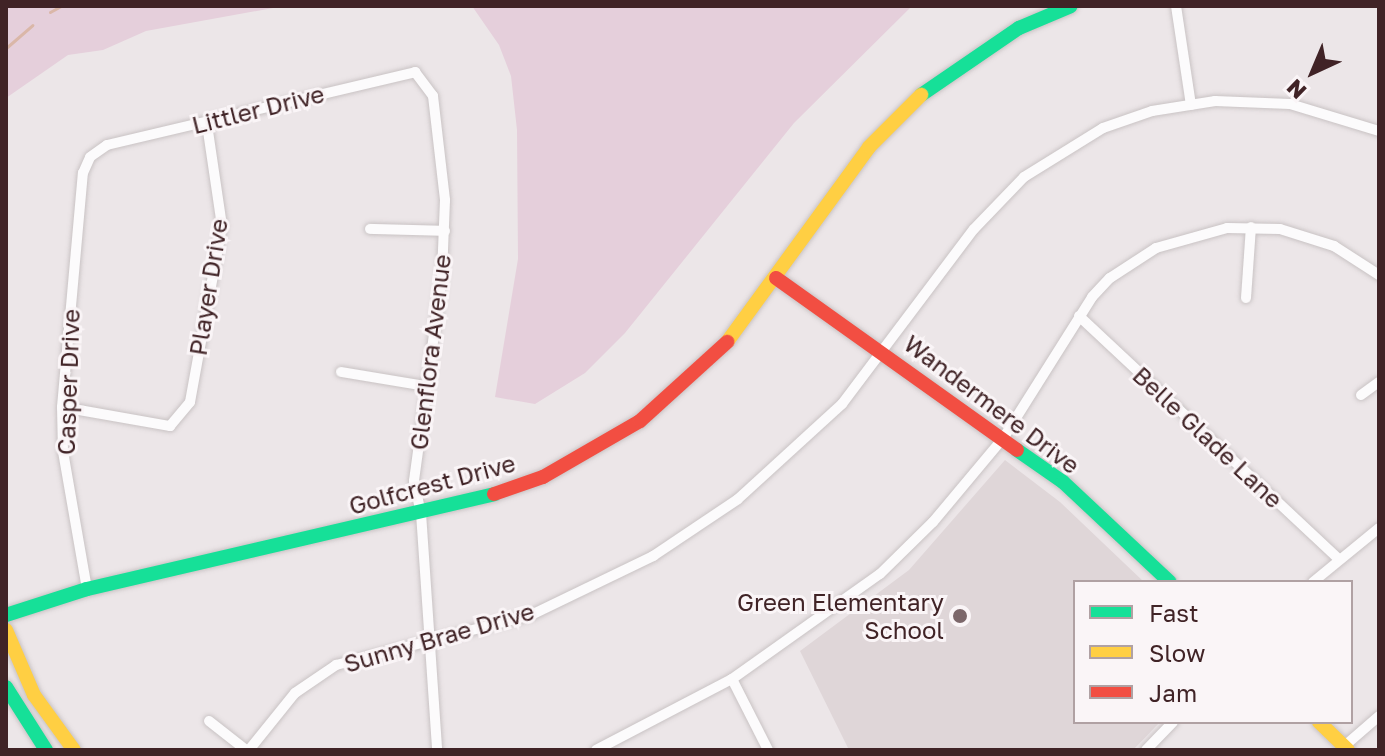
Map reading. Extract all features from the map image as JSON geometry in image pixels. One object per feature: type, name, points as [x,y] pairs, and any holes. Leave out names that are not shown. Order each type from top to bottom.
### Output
[{"type":"street","name":"Golfcrest Drive","points":[[6,615],[87,589],[421,513],[543,477],[640,421],[718,354],[869,147],[910,104],[972,57],[1071,6]]},
{"type":"street","points":[[1176,6],[1191,105]]},
{"type":"street","name":"Littler Drive","points":[[83,173],[90,157],[107,145],[207,124],[403,71],[423,78],[433,96]]},
{"type":"street","name":"Glenflora Avenue","points":[[433,96],[445,231],[414,481],[421,513],[426,646],[437,750]]},
{"type":"street","name":"Sunny Brae Drive","points":[[248,750],[295,693],[336,665],[426,646],[531,615],[653,556],[738,499],[793,453],[885,352],[974,229],[1024,177],[1103,128],[1191,105],[1290,104],[1379,131]]},
{"type":"street","name":"Player Drive","points":[[62,407],[170,426],[190,402],[222,226],[207,124]]},
{"type":"street","name":"Casper Drive","points":[[83,173],[62,407],[74,534],[87,589]]},
{"type":"street","points":[[596,750],[732,679],[880,574],[933,522],[1004,437],[1079,316],[1110,278],[1156,248],[1180,238],[1251,227],[1307,236],[1379,275]]},
{"type":"street","points":[[1246,298],[1251,227]]},
{"type":"street","points":[[370,229],[445,231]]},
{"type":"street","name":"Wandermere Drive","points":[[776,278],[885,352],[1063,482],[1168,580]]},
{"type":"street","name":"Belle Glade Lane","points":[[1079,316],[1338,558]]},
{"type":"street","points":[[341,372],[426,386]]},
{"type":"street","points":[[1361,395],[1379,382]]},
{"type":"street","points":[[1315,580],[1338,558],[1379,528]]},
{"type":"street","points":[[6,630],[34,695],[74,750]]},
{"type":"street","points":[[732,679],[768,750]]},
{"type":"street","points":[[6,687],[46,750]]},
{"type":"street","points":[[1321,724],[1344,749],[1379,716]]},
{"type":"street","points":[[209,721],[248,750]]},
{"type":"street","points":[[1146,750],[1171,724]]},
{"type":"street","points":[[619,738],[625,750]]},
{"type":"shaded area","points":[[6,6],[284,6],[146,31],[103,50],[68,55],[6,98]]},
{"type":"shaded area","points":[[472,6],[912,6],[794,123],[625,333],[585,373],[535,404],[495,397],[518,259],[517,130],[511,76],[499,45]]},
{"type":"shaded area","name":"Green Elementary School","points":[[1005,460],[1060,502],[1142,580],[1073,580],[1073,724],[1158,724],[1133,750],[849,750],[800,651],[909,570]]},
{"type":"waterway","points":[[50,12],[61,6]]},
{"type":"waterway","points":[[6,48],[32,25]]},
{"type":"traffic: fast","points":[[921,95],[1019,28],[1071,6]]},
{"type":"traffic: fast","points":[[1017,450],[1063,482],[1168,580]]},
{"type":"traffic: fast","points":[[6,615],[87,589],[494,494]]},
{"type":"traffic: fast","points":[[6,687],[46,750]]},
{"type":"traffic: slow","points":[[727,342],[869,147],[921,95]]},
{"type":"traffic: slow","points":[[6,630],[34,695],[74,750]]},
{"type":"traffic: slow","points":[[1321,724],[1348,750]]},
{"type":"traffic: jam","points":[[776,278],[1017,450]]},
{"type":"traffic: jam","points":[[494,494],[543,477],[640,421],[727,342]]},
{"type":"place","name":"Green Elementary School","points":[[960,616]]}]
